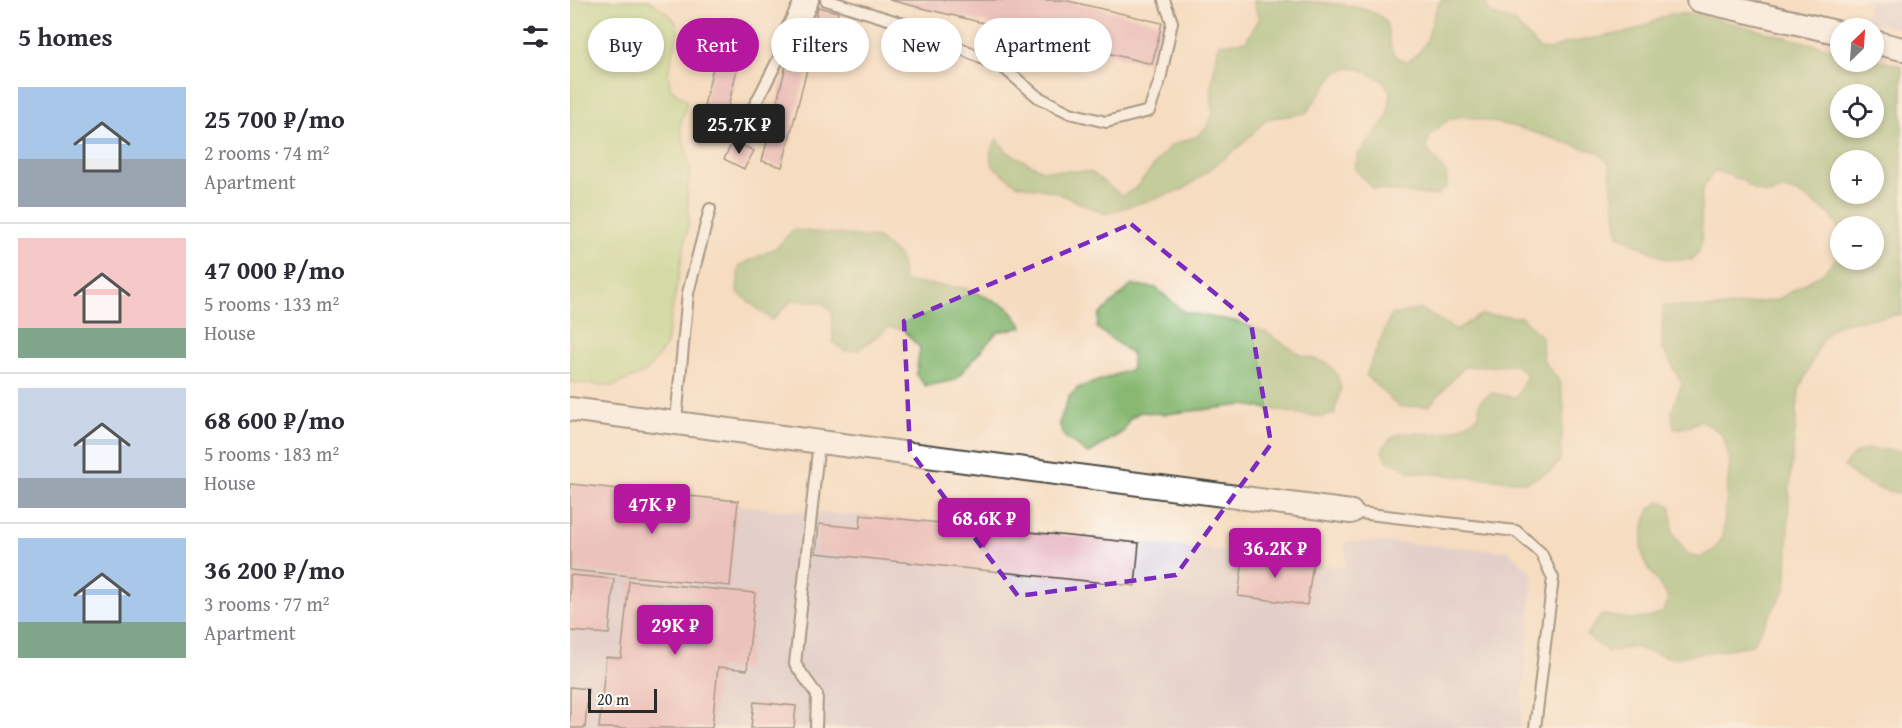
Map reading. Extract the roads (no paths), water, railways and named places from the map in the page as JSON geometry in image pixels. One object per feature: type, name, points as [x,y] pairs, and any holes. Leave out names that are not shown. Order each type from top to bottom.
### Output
[{"type":"street","points":[[798,18],[807,0]]},
{"type":"street","points":[[1698,0],[1830,31]]},
{"type":"street","points":[[1884,44],[1902,49]]},
{"type":"street","points":[[570,409],[676,421],[1351,512]]},
{"type":"lane","points":[[826,0],[917,28],[1005,69],[1038,97],[1059,108],[1106,122],[1149,111],[1160,80],[1172,22],[1164,0]]},
{"type":"lane","points":[[742,130],[772,72]]},
{"type":"lane","points":[[676,421],[688,293],[710,209]]},
{"type":"lane","points":[[816,728],[817,695],[795,664],[819,440]]},
{"type":"lane","points":[[1351,512],[1516,531],[1541,553],[1553,578],[1535,728]]}]
